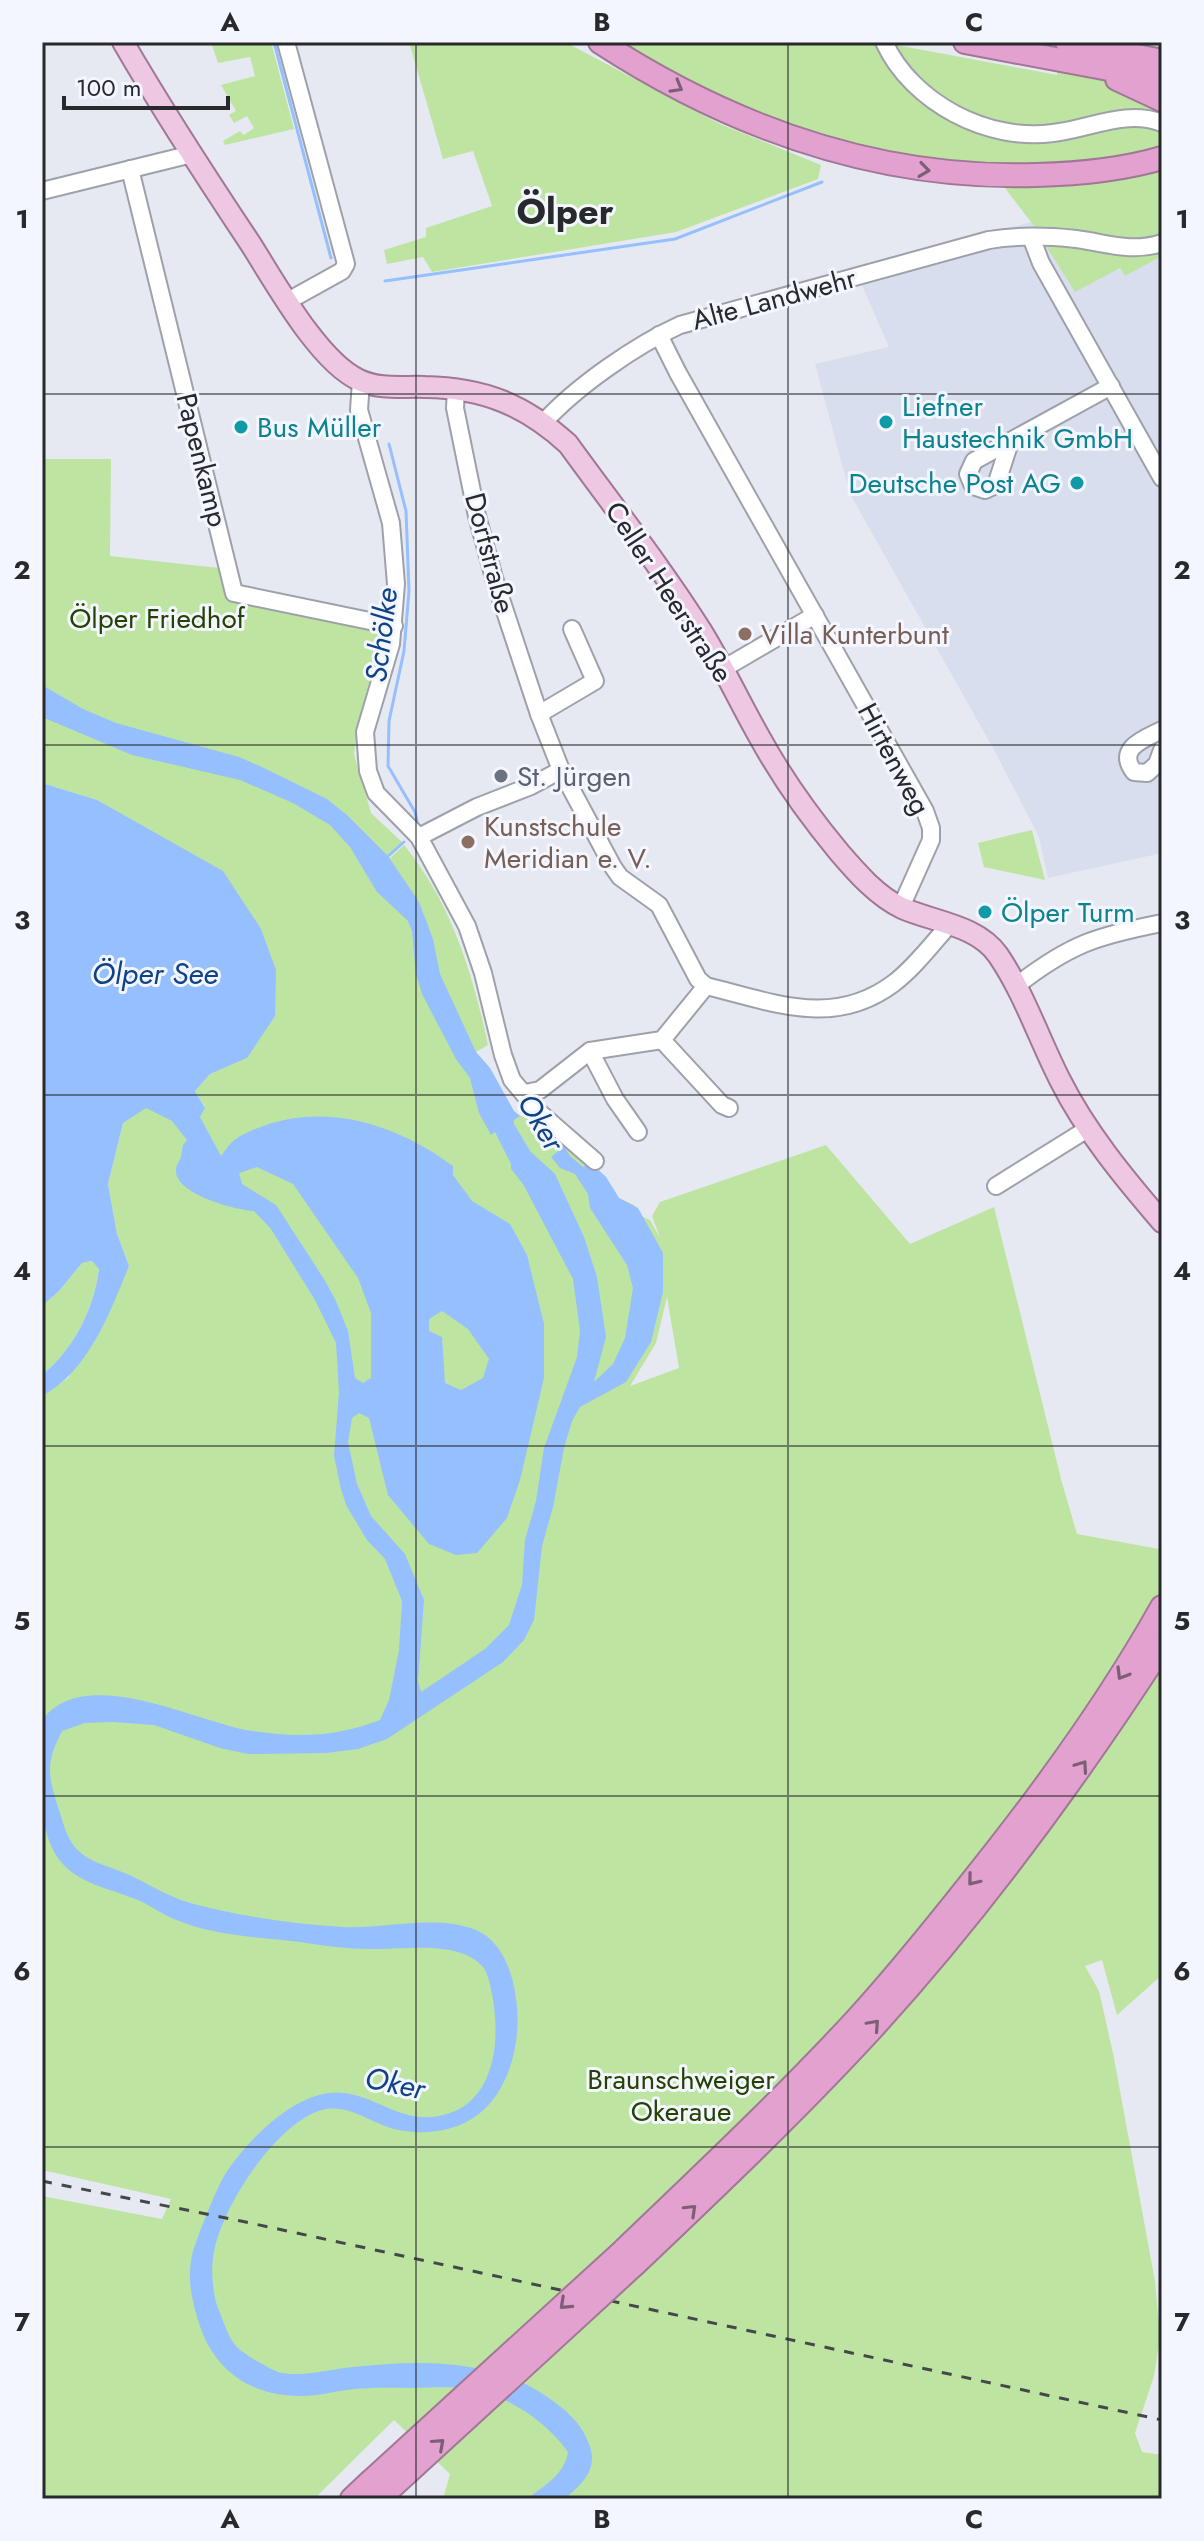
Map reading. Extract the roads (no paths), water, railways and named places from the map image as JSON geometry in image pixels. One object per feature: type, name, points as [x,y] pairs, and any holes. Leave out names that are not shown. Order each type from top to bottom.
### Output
[{"type":"highway","points":[[600,42],[690,94],[728,112],[805,143],[855,157],[942,172],[1012,176],[1098,171],[1156,160]]},
{"type":"highway","points":[[965,42],[1162,61]]},
{"type":"highway","points":[[1063,51],[1162,79]]},
{"type":"highway","points":[[1063,51],[1162,100]]},
{"type":"highway","points":[[352,2499],[377,2492],[531,2360],[746,2158],[877,2022],[944,1946],[1029,1824],[1162,1607]]},
{"type":"highway","points":[[1029,1824],[1115,1718],[1162,1646]]},
{"type":"main road","name":"Celler Heerstraße","points":[[123,42],[288,301],[318,345],[342,371],[361,381],[385,387],[456,389],[503,400],[544,422],[568,444],[688,610],[799,801],[875,891],[901,907],[974,933],[988,943],[1016,986],[1061,1083],[1089,1128],[1162,1222]]},
{"type":"street","points":[[286,42],[346,264],[342,271],[288,301]]},
{"type":"street","points":[[884,42],[899,68],[915,85],[953,112],[1005,132],[1053,133],[1127,118],[1144,118],[1162,123]]},
{"type":"street","points":[[42,191],[192,154]]},
{"type":"street","name":"Papenkamp","points":[[130,169],[234,593],[394,626]]},
{"type":"street","name":"Alte Landwehr","points":[[544,422],[620,359],[680,325],[989,240],[1015,236],[1079,240],[1132,249],[1162,243]]},
{"type":"street","points":[[1031,237],[1041,263],[1162,478]]},
{"type":"street","name":"Hirtenweg","points":[[659,335],[906,776],[931,828],[931,840],[901,907]]},
{"type":"street","points":[[361,381],[359,410],[391,523],[396,584],[394,626],[386,664],[367,716],[365,753],[368,771],[376,793],[419,837],[471,936],[512,1080],[540,1113],[595,1161]]},
{"type":"street","points":[[1010,442],[1111,386]]},
{"type":"street","name":"Dorfstraße","points":[[456,389],[455,408],[477,516],[539,714],[561,770],[613,867],[620,877],[659,905],[692,970],[706,986]]},
{"type":"street","points":[[723,669],[815,615]]},
{"type":"street","points":[[539,714],[595,681],[572,629]]},
{"type":"street","points":[[1162,730],[1132,746],[1128,752],[1129,765],[1134,772],[1147,773],[1157,764],[1162,750]]},
{"type":"street","points":[[419,837],[561,770]]},
{"type":"street","points":[[1016,986],[1048,961],[1092,939],[1162,923]]},
{"type":"street","points":[[525,1093],[540,1090],[590,1051],[662,1040],[706,986],[796,1007],[838,1009],[853,1006],[894,983],[949,925]]},
{"type":"street","points":[[662,1040],[722,1105],[729,1108]]},
{"type":"street","points":[[590,1051],[615,1099],[638,1132]]},
{"type":"street","points":[[996,1186],[1089,1128]]},
{"type":"water","name":"Ölper See","points":[[42,685],[83,709],[116,723],[239,757],[327,799],[388,856],[419,902],[433,939],[440,974],[476,1052],[490,1068],[514,1111],[520,1116],[514,1124],[530,1151],[555,1174],[584,1237],[597,1277],[606,1337],[594,1382],[613,1364],[625,1338],[633,1288],[627,1265],[590,1208],[588,1194],[575,1174],[560,1168],[551,1157],[564,1146],[583,1167],[589,1161],[606,1177],[619,1198],[638,1208],[663,1253],[663,1292],[651,1342],[626,1382],[580,1407],[572,1421],[542,1546],[534,1620],[524,1640],[503,1662],[387,1739],[358,1749],[326,1753],[248,1754],[220,1748],[154,1725],[85,1723],[62,1731],[53,1752],[50,1770],[52,1788],[63,1822],[77,1849],[91,1860],[164,1893],[205,1907],[285,1922],[359,1927],[427,1923],[460,1925],[485,1935],[499,1950],[509,1969],[514,1989],[517,2029],[507,2076],[491,2102],[470,2120],[434,2132],[396,2129],[339,2109],[322,2110],[304,2118],[268,2150],[237,2195],[217,2240],[212,2265],[213,2284],[218,2308],[233,2342],[249,2356],[278,2372],[306,2374],[403,2363],[453,2365],[501,2374],[546,2396],[577,2423],[592,2453],[587,2476],[564,2499],[527,2499],[558,2473],[568,2452],[537,2420],[511,2403],[483,2392],[454,2388],[363,2388],[297,2396],[262,2390],[246,2383],[219,2361],[201,2329],[191,2290],[193,2251],[224,2176],[246,2147],[292,2107],[327,2093],[344,2093],[404,2114],[429,2117],[461,2108],[474,2097],[491,2066],[496,2030],[489,1982],[483,1968],[470,1957],[444,1949],[336,1947],[236,1935],[189,1925],[78,1876],[59,1860],[47,1833],[41,1785],[42,1720],[61,1703],[85,1696],[113,1696],[173,1709],[229,1726],[286,1735],[332,1733],[364,1726],[380,1720],[389,1700],[399,1650],[402,1601],[385,1559],[367,1540],[346,1505],[341,1489],[334,1456],[339,1392],[336,1343],[315,1300],[271,1229],[254,1211],[207,1199],[184,1186],[176,1169],[187,1140],[172,1121],[146,1108],[123,1123],[108,1184],[117,1234],[129,1266],[106,1321],[85,1356],[73,1372],[42,1396],[42,1375],[64,1353],[81,1327],[99,1269],[92,1261],[82,1263],[42,1306],[42,783],[97,800],[223,871],[261,929],[276,970],[275,1016],[247,1058],[210,1074],[195,1091],[205,1108],[200,1117],[221,1156],[232,1142],[244,1134],[290,1119],[315,1116],[364,1122],[410,1140],[453,1166],[453,1175],[472,1201],[510,1224],[527,1255],[544,1324],[544,1378],[520,1480],[507,1518],[477,1553],[456,1555],[429,1544],[388,1495],[369,1418],[359,1413],[352,1418],[348,1442],[357,1484],[371,1516],[405,1554],[424,1600],[418,1681],[421,1692],[485,1649],[509,1625],[522,1585],[525,1540],[536,1501],[544,1448],[577,1357],[580,1331],[573,1279],[523,1184],[511,1169],[495,1132],[491,1135],[479,1113],[470,1078],[456,1059],[422,994],[408,921],[377,892],[350,847],[330,825],[293,803],[240,780],[132,755],[42,717]],"holes":[[[257,1167],[293,1184],[358,1278],[371,1313],[371,1378],[363,1383],[355,1378],[348,1331],[324,1279],[276,1205],[242,1184],[239,1173]],[[442,1311],[468,1329],[489,1359],[483,1378],[461,1390],[445,1383],[442,1337],[429,1331],[429,1319]]]},
{"type":"waterway","name":"Schölke","points":[[274,42],[331,258]]},
{"type":"waterway","points":[[385,281],[675,239],[822,182]]},
{"type":"waterway","name":"Schölke","points":[[389,444],[406,511],[409,591],[404,651],[389,721],[388,766],[415,812],[418,825]]},
{"type":"waterway","name":"Schölke","points":[[386,858],[404,842]]},
{"type":"railway","points":[[42,2181],[241,2221],[1162,2420]]},
{"type":"place","name":"Liefner Haustechnik GmbH","points":[[886,422]]},
{"type":"place","name":"Bus Müller","points":[[241,427]]},
{"type":"place","name":"Deutsche Post AG","points":[[1077,483]]},
{"type":"place","name":"Villa Kunterbunt","points":[[745,634]]},
{"type":"place","name":"St. Jürgen","points":[[501,776]]},
{"type":"place","name":"Kunstschule Meridian e. V.","points":[[468,842]]},
{"type":"place","name":"Ölper Turm","points":[[985,912]]},
{"type":"district","name":"Ölper","points":[[565,211]]},
{"type":"park label","name":"Ölper Friedhof","points":[[157,618]]},
{"type":"park label","name":"Braunschweiger Okeraue","points":[[681,2095]]},
{"type":"water label","name":"Oker","points":[[541,1122]]},
{"type":"water label","name":"Oker","points":[[395,2083]]}]
